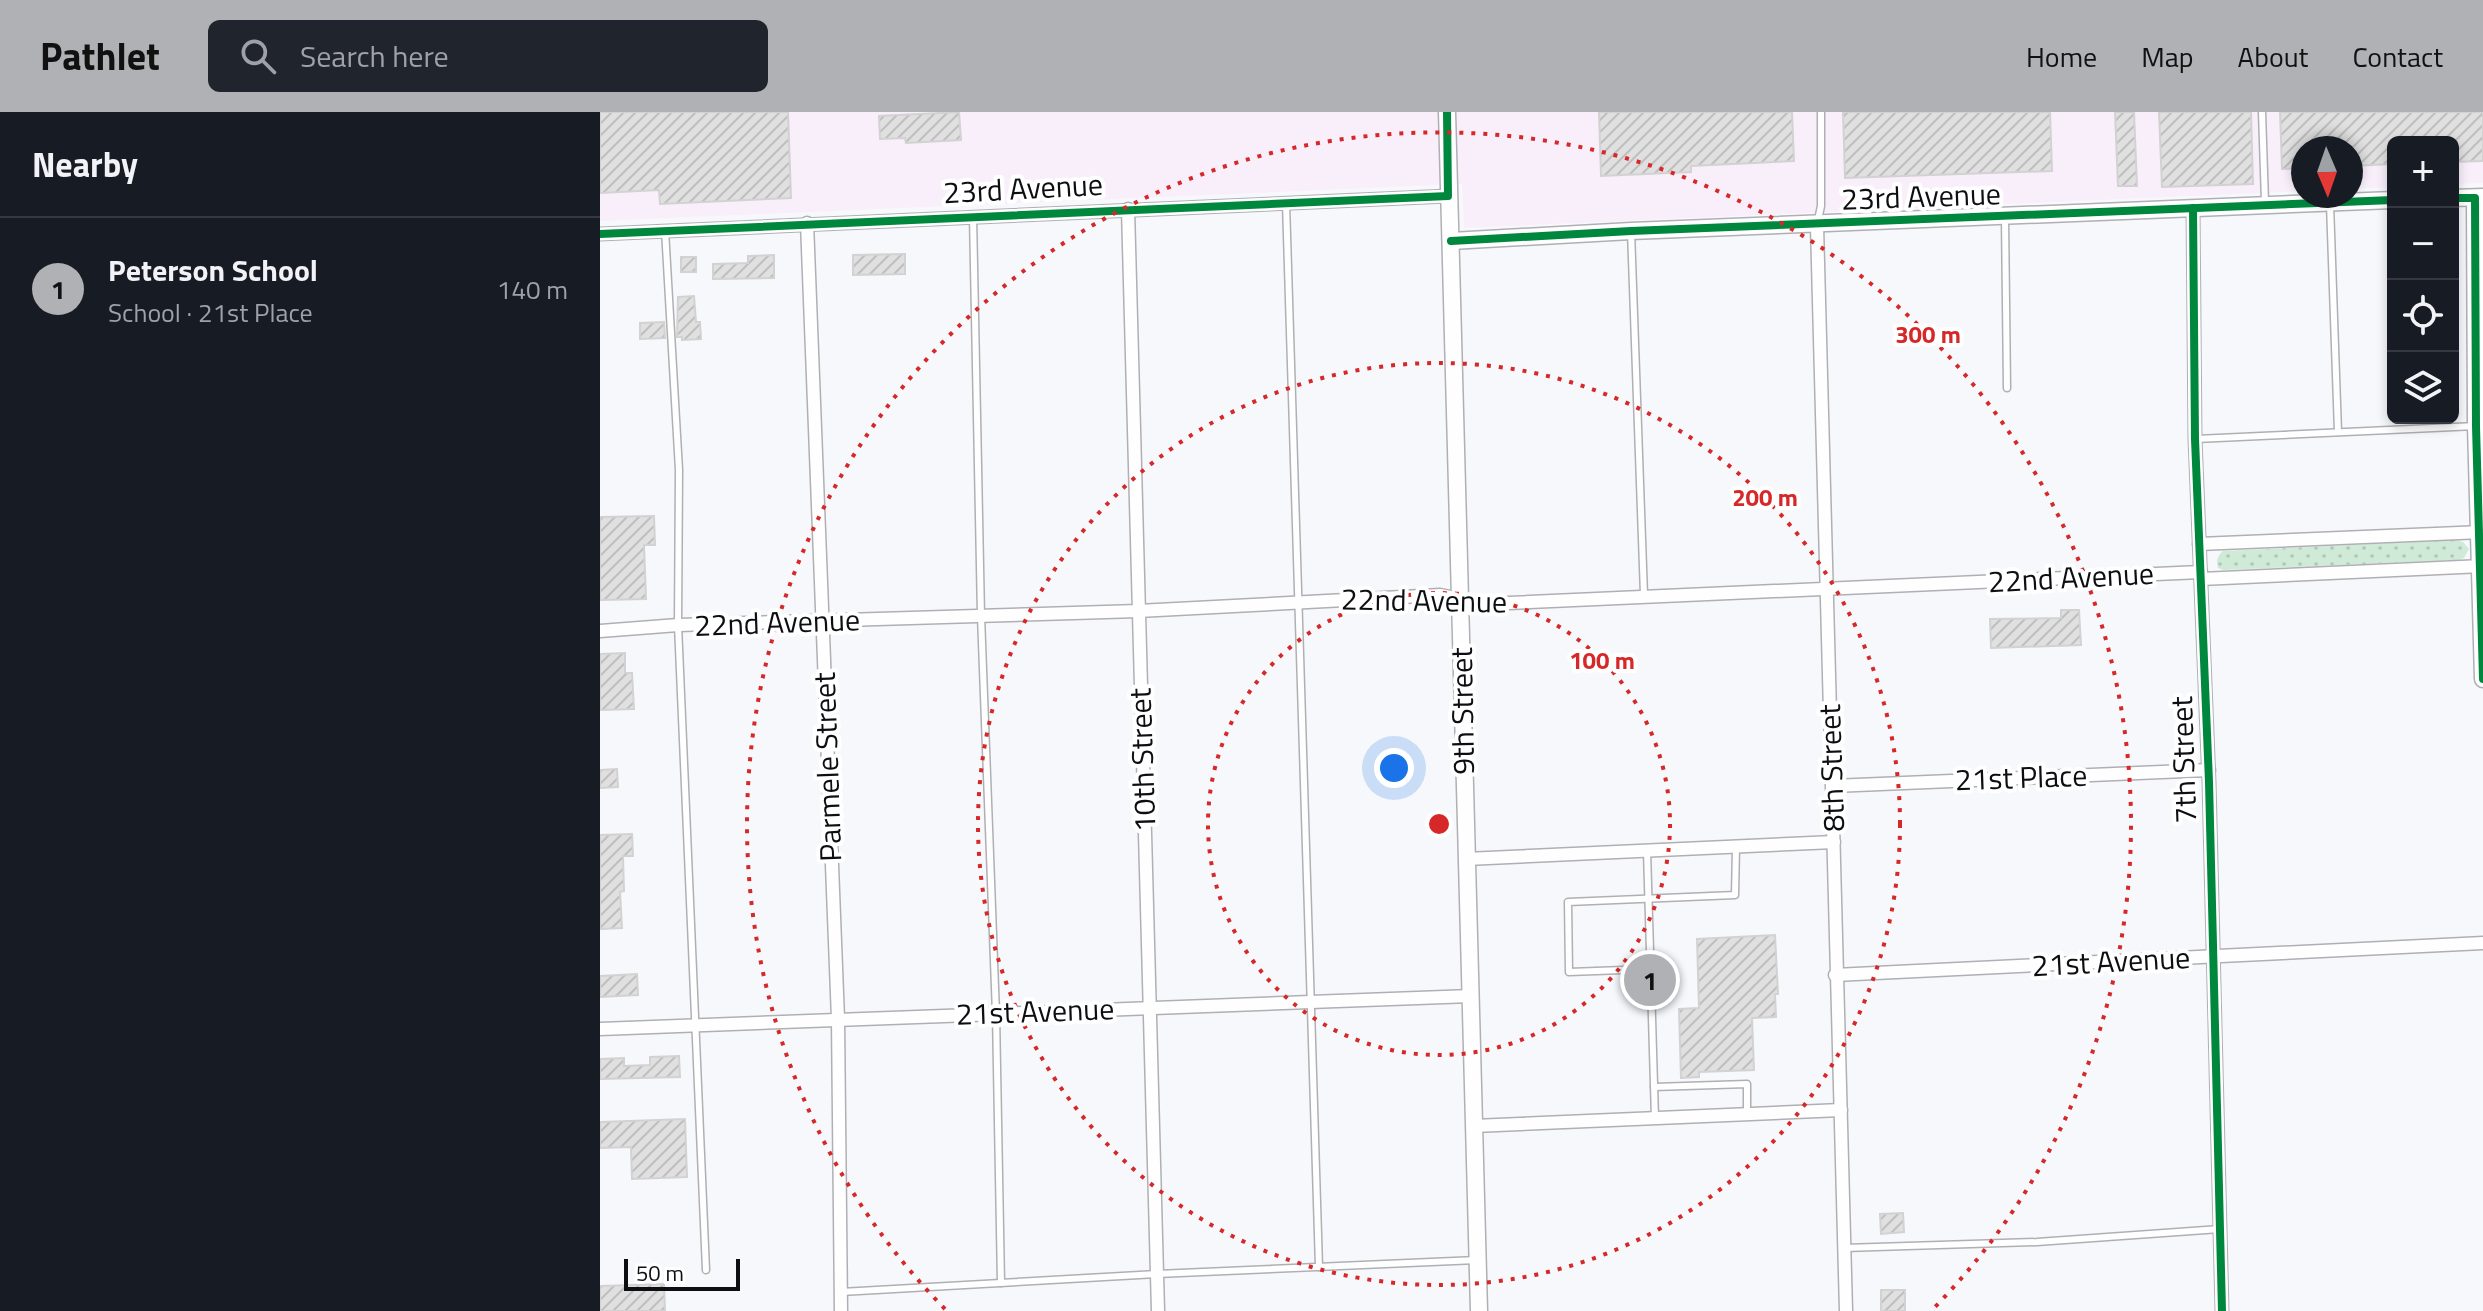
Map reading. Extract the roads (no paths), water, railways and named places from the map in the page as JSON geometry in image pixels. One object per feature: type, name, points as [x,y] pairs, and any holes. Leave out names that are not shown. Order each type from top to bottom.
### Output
[{"type":"street","name":"9th Street","points":[[1447,112],[1479,1311]]},
{"type":"street","name":"23rd Avenue","points":[[600,234],[1448,196]]},
{"type":"street","points":[[2459,198],[2479,197],[2476,426],[2483,679]]},
{"type":"street","name":"23rd Avenue","points":[[2363,201],[2387,200]]},
{"type":"street","name":"23rd Avenue","points":[[1451,241],[2291,204]]},
{"type":"street","name":"7th Street","points":[[2193,208],[2195,439],[2209,770],[2222,1311]]},
{"type":"street","name":"10th Street","points":[[1128,209],[1158,1311]]},
{"type":"street","name":"Parmele Street","points":[[807,223],[838,1019],[841,1311]]},
{"type":"street","name":"8th Street","points":[[1817,226],[1846,1311]]},
{"type":"street","points":[[2199,544],[2481,532]]},
{"type":"street","name":"22nd Avenue","points":[[600,631],[678,625],[1138,611],[1300,600],[1440,595],[1481,604],[1644,595],[2481,566]]},
{"type":"street","name":"21st Place","points":[[1833,786],[2209,770]]},
{"type":"street","points":[[1466,859],[1834,842]]},
{"type":"street","name":"21st Avenue","points":[[1835,975],[2483,943]]},
{"type":"street","name":"21st Avenue","points":[[600,1029],[1471,996]]},
{"type":"street","points":[[1474,1126],[1841,1110]]},
{"type":"lane","points":[[1817,226],[1821,206],[1821,112]]},
{"type":"lane","points":[[2262,112],[2265,205]]},
{"type":"lane","points":[[1286,203],[1319,1267]]},
{"type":"lane","points":[[2330,208],[2338,432]]},
{"type":"lane","points":[[973,216],[981,616],[996,1014],[1001,1283]]},
{"type":"lane","points":[[2005,218],[2007,388]]},
{"type":"lane","points":[[665,229],[679,470],[678,625],[706,1270]]},
{"type":"lane","points":[[1631,231],[1644,595]]},
{"type":"lane","points":[[2195,439],[2476,426]]},
{"type":"lane","points":[[1650,969],[1569,972],[1568,902],[1735,895],[1736,847]]},
{"type":"lane","points":[[1647,851],[1655,1118]]},
{"type":"lane","points":[[1654,1087],[1747,1084],[1747,1114]]},
{"type":"lane","points":[[1844,1248],[2037,1242],[2220,1229]]},
{"type":"lane","points":[[841,1292],[1478,1260]]},
{"type":"place","name":"Peterson School","points":[[1650,980]]}]
